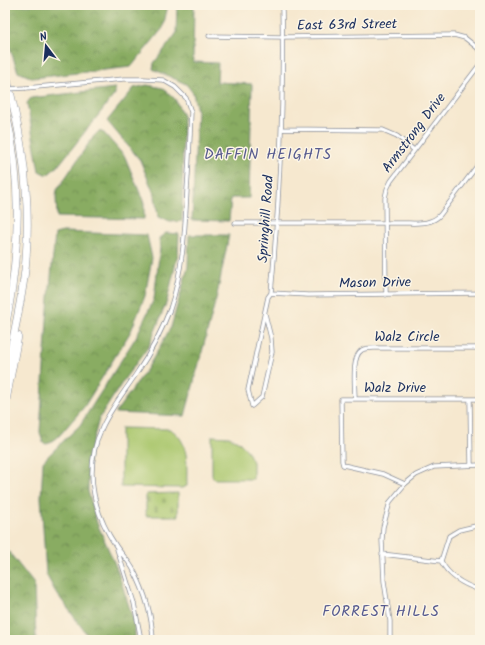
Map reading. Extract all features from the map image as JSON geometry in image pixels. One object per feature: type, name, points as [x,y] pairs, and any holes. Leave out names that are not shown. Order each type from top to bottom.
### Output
[{"type":"highway","points":[[5,72],[16,115],[25,166],[28,214],[24,294],[21,320],[5,406]]},
{"type":"highway","points":[[5,109],[15,167],[18,214],[15,269],[5,328]]},
{"type":"highway","points":[[5,377],[21,294],[27,246]]},
{"type":"street","name":"Springhill Road","points":[[265,314],[272,338],[272,352],[262,397],[252,406],[248,390],[268,297],[271,292],[278,223],[282,129],[282,5]]},
{"type":"street","name":"East 63rd Street","points":[[209,36],[283,37],[454,34],[465,38],[480,50]]},
{"type":"street","name":"Armstrong Drive","points":[[386,295],[385,198],[387,189],[391,181],[414,150],[480,64]]},
{"type":"street","points":[[5,88],[26,88],[124,79],[163,80],[175,87],[186,98],[190,112],[184,246],[176,289],[170,310],[155,342],[139,370],[102,424],[96,443],[92,473],[94,495],[106,530],[117,548],[134,569],[142,589],[151,615],[153,640]]},
{"type":"street","points":[[282,129],[383,130],[397,136],[414,150]]},
{"type":"street","points":[[235,223],[431,222],[436,220],[480,162]]},
{"type":"street","points":[[480,279],[480,293]]},
{"type":"street","name":"Mason Drive","points":[[271,292],[308,295],[480,293]]},
{"type":"street","name":"Walz Circle","points":[[355,399],[355,361],[357,354],[362,350],[377,348],[480,348]]},
{"type":"street","name":"Walz Drive","points":[[405,484],[383,474],[343,465],[341,399],[480,399]]},
{"type":"street","points":[[470,399],[471,465]]},
{"type":"street","points":[[390,640],[389,616],[382,554],[383,527],[390,502],[405,484],[416,476],[434,467],[480,465]]},
{"type":"street","points":[[441,561],[449,536],[459,530],[480,525]]},
{"type":"street","points":[[117,548],[134,603],[140,640]]},
{"type":"street","points":[[382,554],[441,561],[450,574],[458,580],[468,586],[480,590]]},
{"type":"green space","points":[[5,5],[168,5],[163,28],[131,67],[33,78],[18,72],[5,34]]},
{"type":"green space","points":[[177,5],[194,5],[193,62],[218,63],[217,82],[252,84],[249,198],[231,198],[229,221],[192,220],[197,111],[193,93],[186,84],[153,69],[154,63],[176,34]]},
{"type":"green space","points":[[147,85],[163,88],[175,99],[183,116],[182,221],[170,222],[158,217],[155,196],[140,160],[107,121],[134,88]]},
{"type":"green space","points":[[115,88],[115,94],[58,166],[47,175],[39,171],[27,103],[31,98]]},
{"type":"green space","points":[[99,131],[104,133],[125,157],[144,203],[144,219],[57,217],[57,190],[93,137]]},
{"type":"green space","points":[[63,232],[147,235],[152,258],[145,296],[131,331],[84,407],[59,436],[47,444],[43,443],[40,432],[47,319],[55,234]]},
{"type":"green space","points":[[166,233],[179,234],[178,254],[167,301],[149,346],[125,378],[99,419],[89,455],[88,491],[97,523],[117,569],[135,625],[135,640],[91,640],[55,591],[46,574],[41,497],[43,462],[80,425],[136,337],[154,299],[160,248],[159,238]]},
{"type":"green space","points":[[189,235],[229,235],[217,295],[185,416],[115,413],[147,369],[171,327],[188,267]]},
{"type":"green space","points":[[121,428],[170,429],[177,434],[186,454],[187,486],[182,488],[121,487]]},
{"type":"green space","points":[[212,436],[229,437],[238,441],[247,450],[253,462],[253,479],[215,479],[212,476]]},
{"type":"green space","points":[[178,493],[178,516],[146,516],[146,494]]},
{"type":"green space","points":[[5,547],[34,584],[36,640],[5,640]]},
{"type":"district","name":"DAFFIN HEIGHTS","points":[[268,155]]},
{"type":"district","name":"FORREST HILLS","points":[[381,612]]}]
